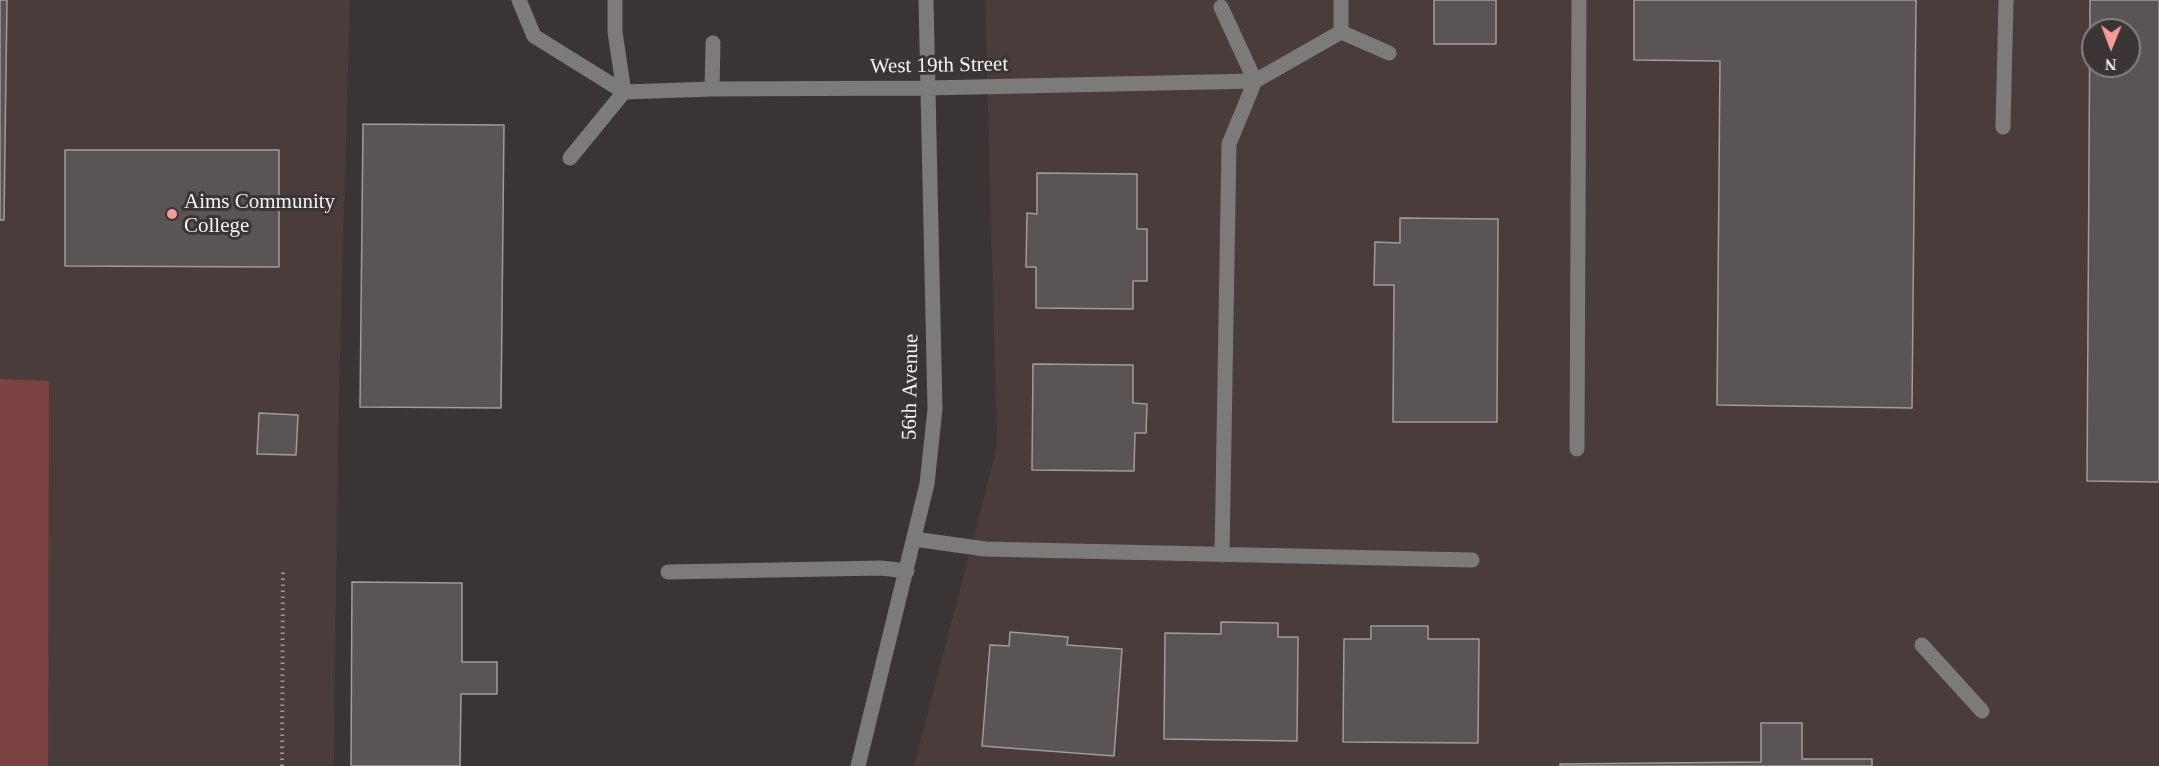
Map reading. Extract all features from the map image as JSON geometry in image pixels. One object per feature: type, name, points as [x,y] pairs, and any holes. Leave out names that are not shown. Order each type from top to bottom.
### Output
[{"type":"street","points":[[519,0],[534,36],[624,92]]},
{"type":"street","points":[[570,158],[624,92],[615,32],[615,0]]},
{"type":"street","name":"56th Avenue","points":[[858,766],[927,484],[935,409],[926,0]]},
{"type":"street","points":[[1341,0],[1341,32]]},
{"type":"street","points":[[1577,449],[1579,0]]},
{"type":"street","points":[[2004,127],[2003,70],[2006,0]]},
{"type":"street","points":[[1221,7],[1255,81]]},
{"type":"street","points":[[1341,32],[1389,53]]},
{"type":"street","points":[[1222,555],[1229,144],[1255,81],[1341,32]]},
{"type":"street","points":[[712,43],[712,88]]},
{"type":"street","name":"West 19th Street","points":[[624,92],[712,88],[927,88],[1255,81]]},
{"type":"street","points":[[914,539],[985,549],[1473,560]]},
{"type":"street","points":[[668,572],[881,568],[907,571]]},
{"type":"street","points":[[1922,645],[1982,711]]},
{"type":"path","points":[[282,570],[282,766]]},
{"type":"shaded area","name":"Aims Community College","points":[[0,0],[350,0],[338,428],[334,766],[0,766]]},
{"type":"shaded area","points":[[985,0],[2159,0],[2159,766],[914,766],[997,447]]},
{"type":"shaded area","points":[[0,379],[49,381],[48,766],[0,766]]},
{"type":"building","points":[[0,0],[7,0],[4,220],[0,220]]},
{"type":"building","points":[[1434,0],[1496,0],[1496,44],[1434,44]]},
{"type":"building","points":[[1634,0],[1916,0],[1912,408],[1717,405],[1720,61],[1634,60]]},
{"type":"building","points":[[2090,0],[2159,0],[2159,482],[2087,481],[2090,78],[2141,78],[2141,18],[2090,18]]},
{"type":"building","points":[[363,124],[504,125],[501,408],[360,407]]},
{"type":"building","points":[[65,150],[279,150],[279,267],[65,266]]},
{"type":"building","points":[[1037,173],[1137,174],[1137,229],[1147,229],[1147,281],[1133,281],[1133,309],[1036,308],[1036,267],[1026,267],[1027,213],[1037,214]]},
{"type":"building","points":[[1400,218],[1498,219],[1497,422],[1393,422],[1394,285],[1374,285],[1375,242],[1400,243]]},
{"type":"building","points":[[1033,364],[1133,365],[1133,403],[1147,404],[1146,433],[1135,433],[1134,471],[1032,470]]},
{"type":"building","points":[[259,413],[298,415],[296,455],[257,454]]},
{"type":"building","points":[[352,582],[462,583],[462,662],[497,662],[497,694],[461,694],[460,766],[351,766]]},
{"type":"building","points":[[1221,622],[1278,623],[1278,637],[1298,637],[1297,741],[1164,739],[1165,633],[1221,634]]},
{"type":"building","points":[[1371,626],[1428,626],[1428,639],[1479,639],[1478,743],[1343,742],[1344,639],[1371,639]]},
{"type":"building","points":[[1010,632],[1068,637],[1067,645],[1122,649],[1114,756],[982,746],[990,645],[1009,646]]},
{"type":"building","points":[[1761,723],[1802,723],[1802,759],[1872,759],[1872,766],[1560,766],[1560,764],[1761,762]]},
{"type":"place","name":"Aims Community College","points":[[172,214]]}]
